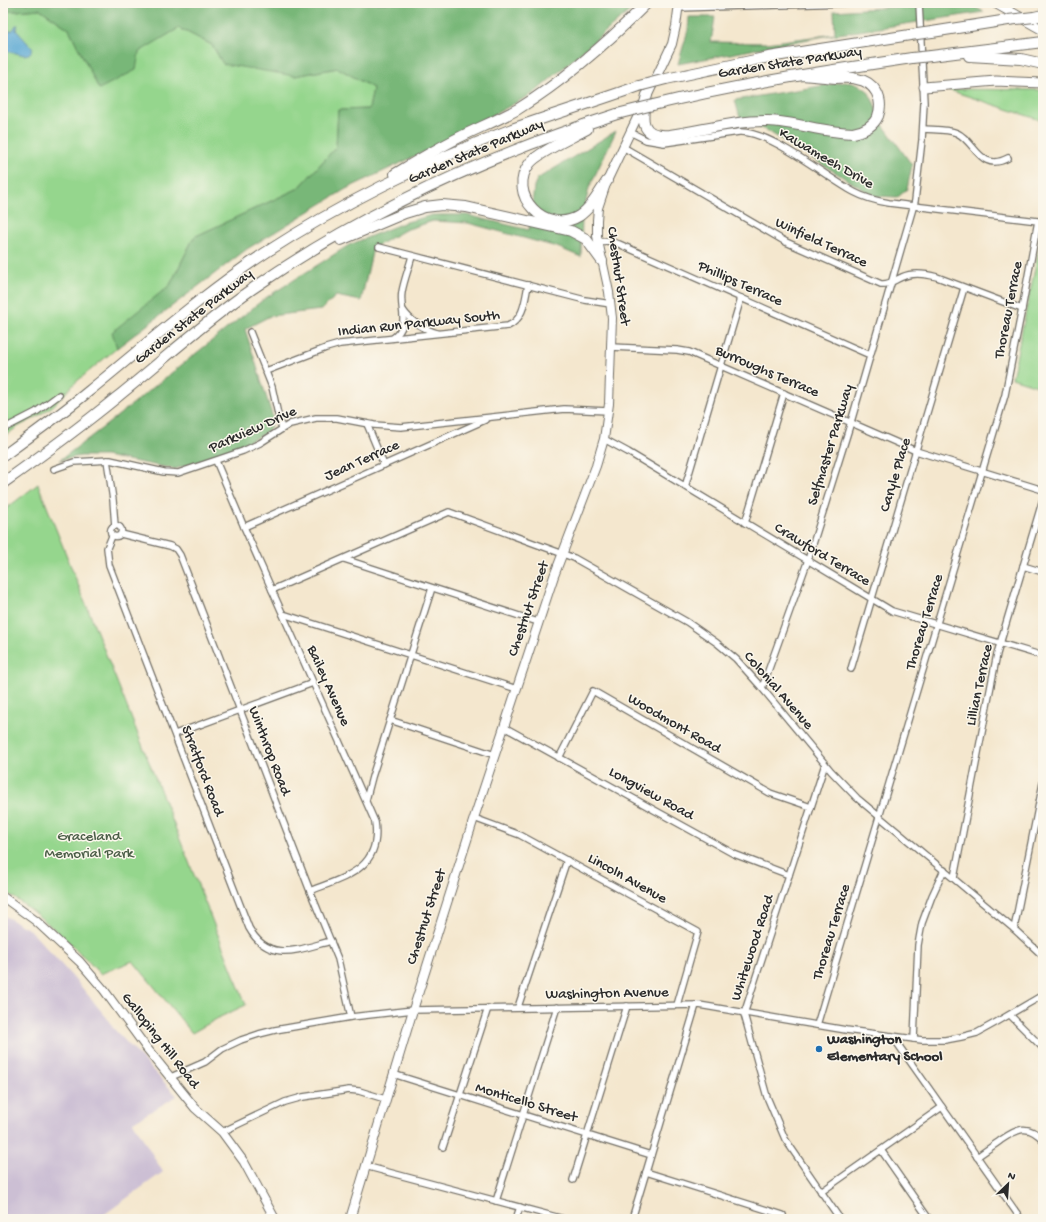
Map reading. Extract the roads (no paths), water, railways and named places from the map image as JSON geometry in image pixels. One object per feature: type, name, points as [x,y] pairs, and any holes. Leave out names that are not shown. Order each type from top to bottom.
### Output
[{"type":"highway","points":[[318,221],[458,137],[495,121],[530,101],[592,53],[647,3]]},
{"type":"highway","points":[[995,3],[1043,30]]},
{"type":"highway","name":"Garden State Parkway","points":[[3,456],[68,408],[213,290],[264,254],[318,221],[396,180],[480,142],[547,117],[639,86],[666,79],[769,57],[1040,16]]},
{"type":"highway","name":"Garden State Parkway","points":[[3,483],[97,414],[232,303],[294,261],[353,227],[453,176],[539,141],[617,114],[714,90],[912,58],[1043,42]]},
{"type":"highway","points":[[936,55],[1013,58],[1043,64]]},
{"type":"highway","points":[[647,95],[643,111],[644,124],[649,132],[660,136],[670,136],[763,121],[853,133],[868,128],[876,120],[879,109],[879,99],[875,89],[868,83],[855,78],[802,75]]},
{"type":"highway","points":[[924,87],[996,81],[1043,83]]},
{"type":"highway","points":[[598,242],[580,228],[542,217],[536,213],[526,201],[522,183],[525,170],[532,160],[617,114]]},
{"type":"highway","points":[[552,220],[568,220],[582,214],[592,204],[607,180]]},
{"type":"highway","points":[[294,261],[405,212],[424,207],[446,205],[466,207],[571,231],[586,239],[602,261]]},
{"type":"main road","name":"Chestnut Street","points":[[350,1219],[385,1099],[474,818],[538,622],[562,554],[596,466],[604,439],[608,411],[611,347],[611,304],[598,242],[596,226],[597,214],[601,195],[607,180],[672,44],[676,26],[678,5]]},
{"type":"main road","name":"Galloping Hill Road","points":[[3,897],[36,921],[80,962],[104,990],[145,1046],[196,1108],[222,1132],[244,1162],[276,1219]]},
{"type":"street","points":[[678,5],[847,3]]},
{"type":"street","name":"Selfmaster Parkway","points":[[762,688],[808,560],[851,422],[914,206],[923,129],[924,87],[919,3]]},
{"type":"street","points":[[923,129],[957,133],[966,140],[976,153],[987,160],[1000,161],[1008,158]]},
{"type":"street","name":"Kawameeh Drive","points":[[630,132],[650,141],[664,143],[735,132],[752,132],[791,152],[861,196],[878,201],[1038,221]]},
{"type":"street","name":"Winfield Terrace","points":[[623,147],[786,242],[881,284],[891,283]]},
{"type":"street","name":"Thoreau Terrace","points":[[817,1025],[1005,395],[1038,221]]},
{"type":"street","name":"Phillips Terrace","points":[[598,242],[608,241],[619,244],[870,355]]},
{"type":"street","points":[[379,247],[595,302],[611,304]]},
{"type":"street","points":[[392,339],[401,329],[403,321],[401,298],[402,290],[412,256]]},
{"type":"street","points":[[891,283],[902,277],[920,274],[930,275],[1022,309]]},
{"type":"street","name":"Indian Run Parkway South","points":[[266,371],[335,345],[351,342],[500,328],[511,325],[521,313],[528,285]]},
{"type":"street","name":"Caryle Place","points":[[850,669],[964,288]]},
{"type":"street","points":[[685,487],[741,298]]},
{"type":"street","points":[[403,310],[419,325],[443,334]]},
{"type":"street","points":[[250,332],[272,387],[282,428]]},
{"type":"street","name":"Burroughs Terrace","points":[[611,347],[685,351],[916,451],[1043,490]]},
{"type":"street","points":[[745,523],[784,393]]},
{"type":"street","points":[[3,429],[36,412],[59,395]]},
{"type":"street","name":"Parkview Drive","points":[[54,469],[74,462],[107,460],[164,472],[173,473],[184,471],[255,446],[282,428],[300,421],[322,417],[343,418],[367,424],[408,426],[564,409],[608,411]]},
{"type":"street","name":"Jean Terrace","points":[[244,527],[490,418]]},
{"type":"street","points":[[367,424],[384,465]]},
{"type":"street","name":"Crawford Terrace","points":[[604,439],[622,448],[894,612],[1043,656]]},
{"type":"street","points":[[107,460],[115,526]]},
{"type":"street","name":"Bailey Avenue","points":[[216,461],[282,614],[374,817],[377,831],[375,845],[369,858],[356,871],[310,892]]},
{"type":"street","name":"Lillian Terrace","points":[[954,878],[1000,644],[1043,499]]},
{"type":"street","name":"Colonial Avenue","points":[[344,559],[448,512],[574,558],[687,622],[717,643],[736,659],[825,764],[857,798],[954,878],[1043,956]]},
{"type":"street","points":[[115,526],[120,528],[121,534],[117,537],[112,536],[110,533],[110,529],[115,526]]},
{"type":"street","name":"Winthrop Road","points":[[121,534],[170,546],[178,552],[310,892],[338,959],[351,1017]]},
{"type":"street","name":"Stratford Road","points":[[112,536],[107,548],[109,565],[253,935],[261,944],[268,948],[284,952],[331,941]]},
{"type":"street","points":[[272,590],[344,559],[538,622]]},
{"type":"street","points":[[1023,566],[1043,572]]},
{"type":"street","points":[[366,800],[432,588]]},
{"type":"street","points":[[282,614],[517,689]]},
{"type":"street","points":[[174,734],[313,683]]},
{"type":"street","name":"Woodmont Road","points":[[559,758],[593,692],[770,793],[811,807]]},
{"type":"street","points":[[390,720],[495,755]]},
{"type":"street","name":"Longview Road","points":[[504,727],[734,854],[790,875]]},
{"type":"street","name":"Whitewood Road","points":[[825,764],[745,1013],[752,1045],[767,1097],[785,1139],[840,1219]]},
{"type":"street","points":[[1014,929],[1043,783]]},
{"type":"street","name":"Lincoln Avenue","points":[[474,818],[520,835],[698,932],[677,1005]]},
{"type":"street","points":[[518,1008],[567,860]]},
{"type":"street","points":[[914,1039],[918,945],[922,923],[944,870]]},
{"type":"street","name":"Washington Avenue","points":[[171,1077],[205,1062],[222,1049],[241,1040],[259,1034],[351,1017],[413,1010],[696,1005],[892,1036],[914,1039],[945,1040],[961,1038],[977,1033],[1043,995]]},
{"type":"street","points":[[632,1219],[696,1005]]},
{"type":"street","points":[[573,1180],[627,1006]]},
{"type":"street","points":[[496,1201],[557,1007]]},
{"type":"street","points":[[443,1147],[488,1008]]},
{"type":"street","points":[[1010,1015],[1043,1048]]},
{"type":"street","points":[[892,1036],[1021,1219]]},
{"type":"street","name":"Monticello Street","points":[[393,1074],[651,1155]]},
{"type":"street","points":[[222,1132],[285,1102],[303,1097],[349,1090],[359,1091],[385,1099]]},
{"type":"street","points":[[821,1192],[942,1107]]},
{"type":"street","points":[[977,1156],[1018,1130],[1032,1131],[1038,1134],[1043,1140]]},
{"type":"street","points":[[882,1150],[929,1219]]},
{"type":"street","points":[[365,1166],[564,1219]]},
{"type":"street","points":[[646,1172],[783,1214]]},
{"type":"street","points":[[516,1219],[520,1207]]},
{"type":"water","points":[[16,25],[18,25],[16,30],[33,49],[29,54],[24,55],[8,51],[3,56],[3,33],[13,30]]},
{"type":"place","name":"Washington Elementary School","points":[[819,1049]]},
{"type":"park label","name":"Graceland Memorial Park","points":[[89,846]]}]
